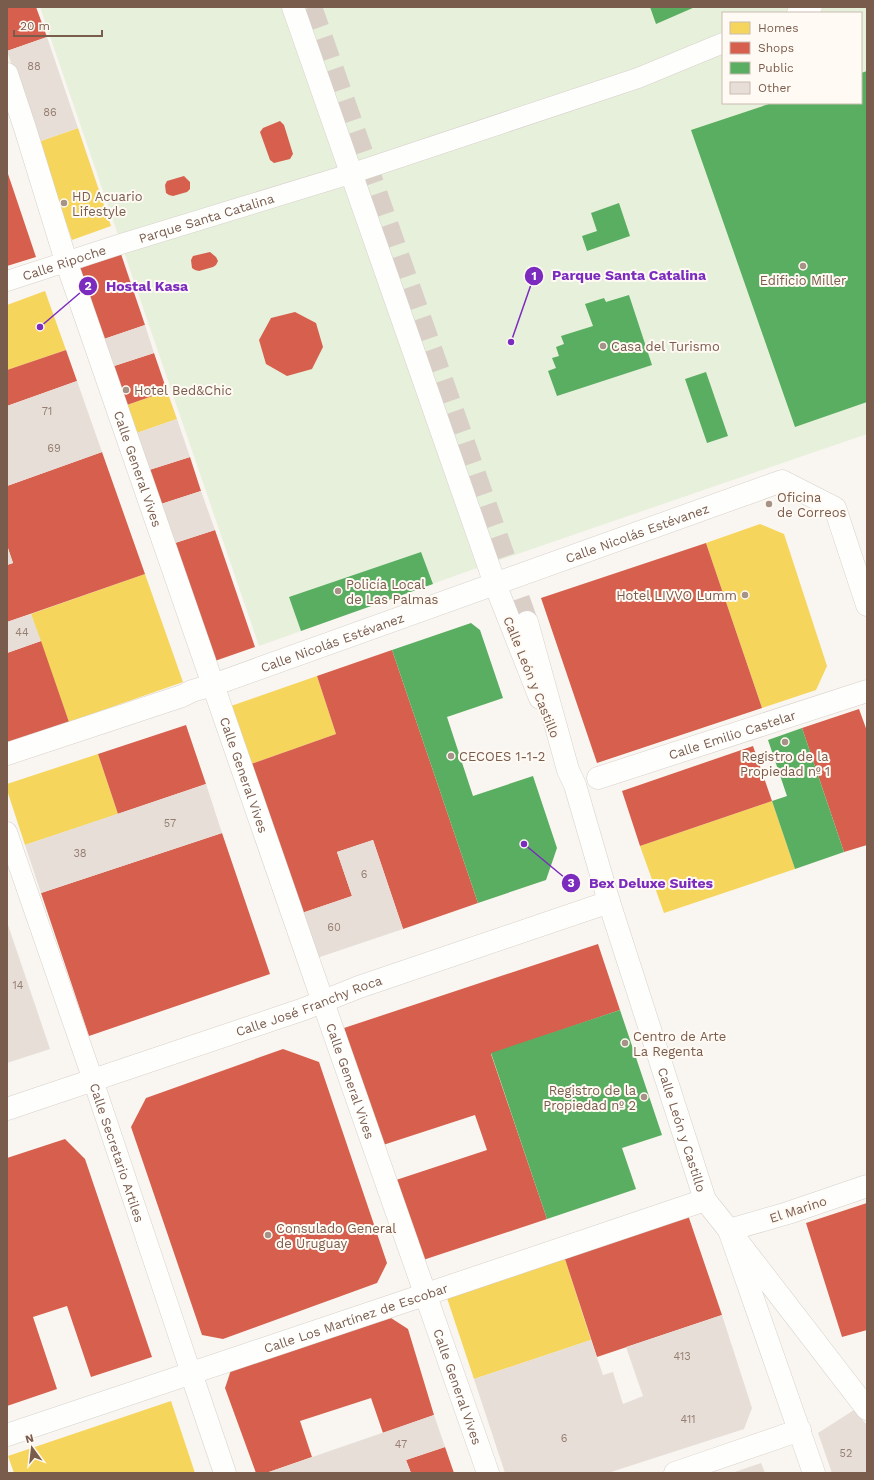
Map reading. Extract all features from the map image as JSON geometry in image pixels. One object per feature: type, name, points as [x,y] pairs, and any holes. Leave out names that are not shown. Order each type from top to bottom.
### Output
[{"type":"street","name":"Calle León y Castillo","points":[[292,7],[495,584],[572,778]]},
{"type":"street","points":[[800,12],[812,7]]},
{"type":"street","name":"Parque Santa Catalina","points":[[121,244],[350,174],[638,78],[722,43]]},
{"type":"street","name":"Calle General Vives","points":[[7,74],[26,128],[66,261],[488,1473]]},
{"type":"street","name":"Calle Ripoche","points":[[7,282],[66,261],[121,244]]},
{"type":"street","name":"Calle Nicolás Estévanez","points":[[7,754],[182,696],[192,690],[213,685],[782,481],[835,508],[867,605]]},
{"type":"street","name":"Calle León y Castillo","points":[[527,622],[609,902],[704,1200],[729,1230],[867,1409]]},
{"type":"street","name":"Calle Emilio Castelar","points":[[598,778],[867,691]]},
{"type":"street","points":[[572,778],[598,778]]},
{"type":"street","name":"Calle Secretario Artiles","points":[[7,832],[93,1080],[225,1473]]},
{"type":"street","name":"Calle José Franchy Roca","points":[[7,1109],[304,1009],[359,987],[609,902]]},
{"type":"street","name":"El Marino","points":[[729,1230],[788,1213],[867,1186]]},
{"type":"street","name":"Calle Los Martínez de Escobar","points":[[7,1434],[704,1200]]},
{"type":"street","name":"Calle León y Castillo","points":[[729,1230],[814,1473]]},
{"type":"street","points":[[675,1473],[800,1430]]},
{"type":"green space","points":[[40,7],[867,7],[867,434],[488,564],[259,646]]},
{"type":"building: Homes","points":[[78,128],[111,226],[72,240],[38,142]]},
{"type":"building: Homes","points":[[45,291],[66,350],[7,370],[7,305]]},
{"type":"building: Homes","points":[[167,391],[177,419],[134,434],[124,406]]},
{"type":"building: Homes","points":[[760,524],[784,534],[827,666],[816,690],[762,708],[706,543]]},
{"type":"building: Homes","points":[[145,574],[183,682],[69,722],[31,614]]},
{"type":"building: Homes","points":[[317,676],[336,734],[251,764],[231,706]]},
{"type":"building: Homes","points":[[98,754],[118,814],[25,845],[7,790],[7,784]]},
{"type":"building: Homes","points":[[772,801],[795,869],[664,913],[640,846]]},
{"type":"building: Homes","points":[[564,1256],[591,1340],[474,1379],[446,1295]]},
{"type":"building: Homes","points":[[171,1401],[195,1473],[14,1473],[8,1456]]},
{"type":"building: Shops","points":[[7,7],[36,7],[47,37],[7,51]]},
{"type":"building: Shops","points":[[280,121],[284,125],[293,154],[290,159],[274,163],[270,160],[260,132],[263,128]]},
{"type":"building: Shops","points":[[7,171],[36,257],[7,266]]},
{"type":"building: Shops","points":[[184,176],[190,182],[190,189],[187,192],[173,196],[166,193],[165,185],[167,181]]},
{"type":"building: Shops","points":[[210,252],[218,261],[216,265],[199,271],[192,268],[191,260],[193,256]]},
{"type":"building: Shops","points":[[121,254],[145,325],[101,340],[78,269]]},
{"type":"building: Shops","points":[[295,312],[316,323],[323,347],[312,369],[287,376],[266,364],[259,340],[271,318]]},
{"type":"building: Shops","points":[[66,350],[77,381],[7,406],[7,370]]},
{"type":"building: Shops","points":[[154,353],[167,391],[124,406],[111,367]]},
{"type":"building: Shops","points":[[102,452],[145,574],[7,622],[7,565],[13,563],[7,545],[7,486]]},
{"type":"building: Shops","points":[[190,457],[201,491],[158,505],[146,471]]},
{"type":"building: Shops","points":[[215,530],[255,647],[212,662],[172,544]]},
{"type":"building: Shops","points":[[706,543],[762,708],[597,763],[541,598]]},
{"type":"building: Shops","points":[[41,641],[69,722],[7,744],[7,653]]},
{"type":"building: Shops","points":[[392,650],[478,903],[403,929],[373,840],[337,852],[352,896],[302,913],[251,764],[336,734],[317,676]]},
{"type":"building: Shops","points":[[859,709],[867,731],[867,845],[844,852],[802,728]]},
{"type":"building: Shops","points":[[186,725],[206,784],[118,814],[98,754]]},
{"type":"building: Shops","points":[[753,746],[772,801],[640,846],[622,791]]},
{"type":"building: Shops","points":[[222,833],[270,974],[89,1036],[41,893]]},
{"type":"building: Shops","points":[[598,944],[620,1010],[491,1054],[547,1219],[420,1261],[393,1181],[487,1150],[475,1115],[383,1145],[344,1028]]},
{"type":"building: Shops","points":[[283,1049],[319,1062],[387,1263],[377,1283],[223,1339],[202,1335],[131,1127],[146,1098]]},
{"type":"building: Shops","points":[[65,1139],[85,1159],[152,1357],[91,1377],[67,1306],[33,1317],[57,1389],[7,1406],[7,1158]]},
{"type":"building: Shops","points":[[867,1203],[867,1330],[842,1337],[806,1223]]},
{"type":"building: Shops","points":[[688,1215],[722,1315],[597,1357],[564,1256]]},
{"type":"building: Shops","points":[[391,1318],[408,1329],[434,1415],[383,1433],[371,1398],[300,1421],[312,1457],[266,1473],[256,1473],[225,1388],[231,1370]]},
{"type":"building: Shops","points":[[445,1447],[454,1473],[411,1473],[406,1460]]},
{"type":"building: Public","points":[[650,7],[695,7],[656,24]]},
{"type":"building: Public","name":"Edificio Miller","points":[[867,71],[867,402],[795,427],[691,130],[769,104],[862,104],[862,73]]},
{"type":"building: Public","points":[[619,203],[630,236],[587,251],[582,236],[597,231],[591,213]]},
{"type":"building: Public","name":"Casa del Turismo","points":[[629,295],[652,365],[557,396],[548,371],[556,368],[552,358],[559,356],[556,347],[564,344],[561,336],[593,326],[585,304],[604,298],[606,302]]},
{"type":"building: Public","points":[[706,372],[728,436],[707,443],[685,379]]},
{"type":"building: Public","points":[[421,552],[433,584],[301,631],[289,597]]},
{"type":"building: Public","points":[[471,623],[480,630],[503,698],[447,717],[473,796],[533,776],[557,848],[546,880],[478,903],[392,650]]},
{"type":"building: Public","points":[[802,728],[844,852],[795,869],[772,801],[787,796],[768,740]]},
{"type":"building: Public","points":[[620,1010],[662,1135],[622,1148],[636,1189],[547,1219],[491,1053]]},
{"type":"building: Other","points":[[47,37],[78,128],[38,142],[7,51]]},
{"type":"building: Other","points":[[145,325],[154,353],[111,367],[101,340]]},
{"type":"building: Other","points":[[77,381],[102,452],[7,486],[7,406]]},
{"type":"building: Other","points":[[177,419],[190,457],[146,471],[134,434]]},
{"type":"building: Other","points":[[201,491],[215,530],[172,544],[158,505]]},
{"type":"building: Other","points":[[7,546],[13,563],[7,565]]},
{"type":"building: Other","points":[[31,614],[41,641],[7,653],[7,622]]},
{"type":"building: Other","points":[[206,784],[222,833],[41,893],[25,845]]},
{"type":"building: Other","points":[[373,840],[403,929],[317,958],[302,913],[352,896],[337,852]]},
{"type":"building: Other","points":[[7,922],[50,1049],[7,1063]]},
{"type":"building: Other","points":[[722,1315],[752,1408],[744,1429],[608,1473],[505,1473],[474,1379],[591,1340],[603,1375],[613,1372],[623,1404],[643,1396],[626,1347]]},
{"type":"building: Other","points":[[854,1410],[867,1425],[867,1473],[832,1473],[818,1433]]},
{"type":"building: Other","points":[[434,1415],[445,1447],[406,1460],[411,1473],[266,1473]]},
{"type":"building: Other","points":[[761,1463],[765,1473],[732,1473]]},
{"type":"tunnel","points":[[311,7],[527,622]]},
{"type":"place","name":"HD Acuario Lifestyle","points":[[64,203]]},
{"type":"place","name":"Edificio Miller","points":[[803,266]]},
{"type":"place","name":"Hostal Kasa","points":[[40,327]]},
{"type":"place","name":"Parque Santa Catalina","points":[[511,342]]},
{"type":"place","name":"Casa del Turismo","points":[[603,346]]},
{"type":"place","name":"Hotel Bed&Chic","points":[[126,390]]},
{"type":"place","name":"Oficina de Correos","points":[[769,504]]},
{"type":"place","name":"Policía Local de Las Palmas","points":[[338,591]]},
{"type":"place","name":"Hotel LIVVO Lumm","points":[[745,595]]},
{"type":"place","name":"Registro de la Propiedad nº 1","points":[[785,742]]},
{"type":"place","name":"CECOES 1-1-2","points":[[451,756]]},
{"type":"place","name":"Bex Deluxe Suites","points":[[524,844]]},
{"type":"place","name":"Centro de Arte La Regenta","points":[[625,1043]]},
{"type":"place","name":"Registro de la Propiedad nº 2","points":[[644,1097]]},
{"type":"place","name":"Consulado General de Uruguay","points":[[268,1235]]}]
